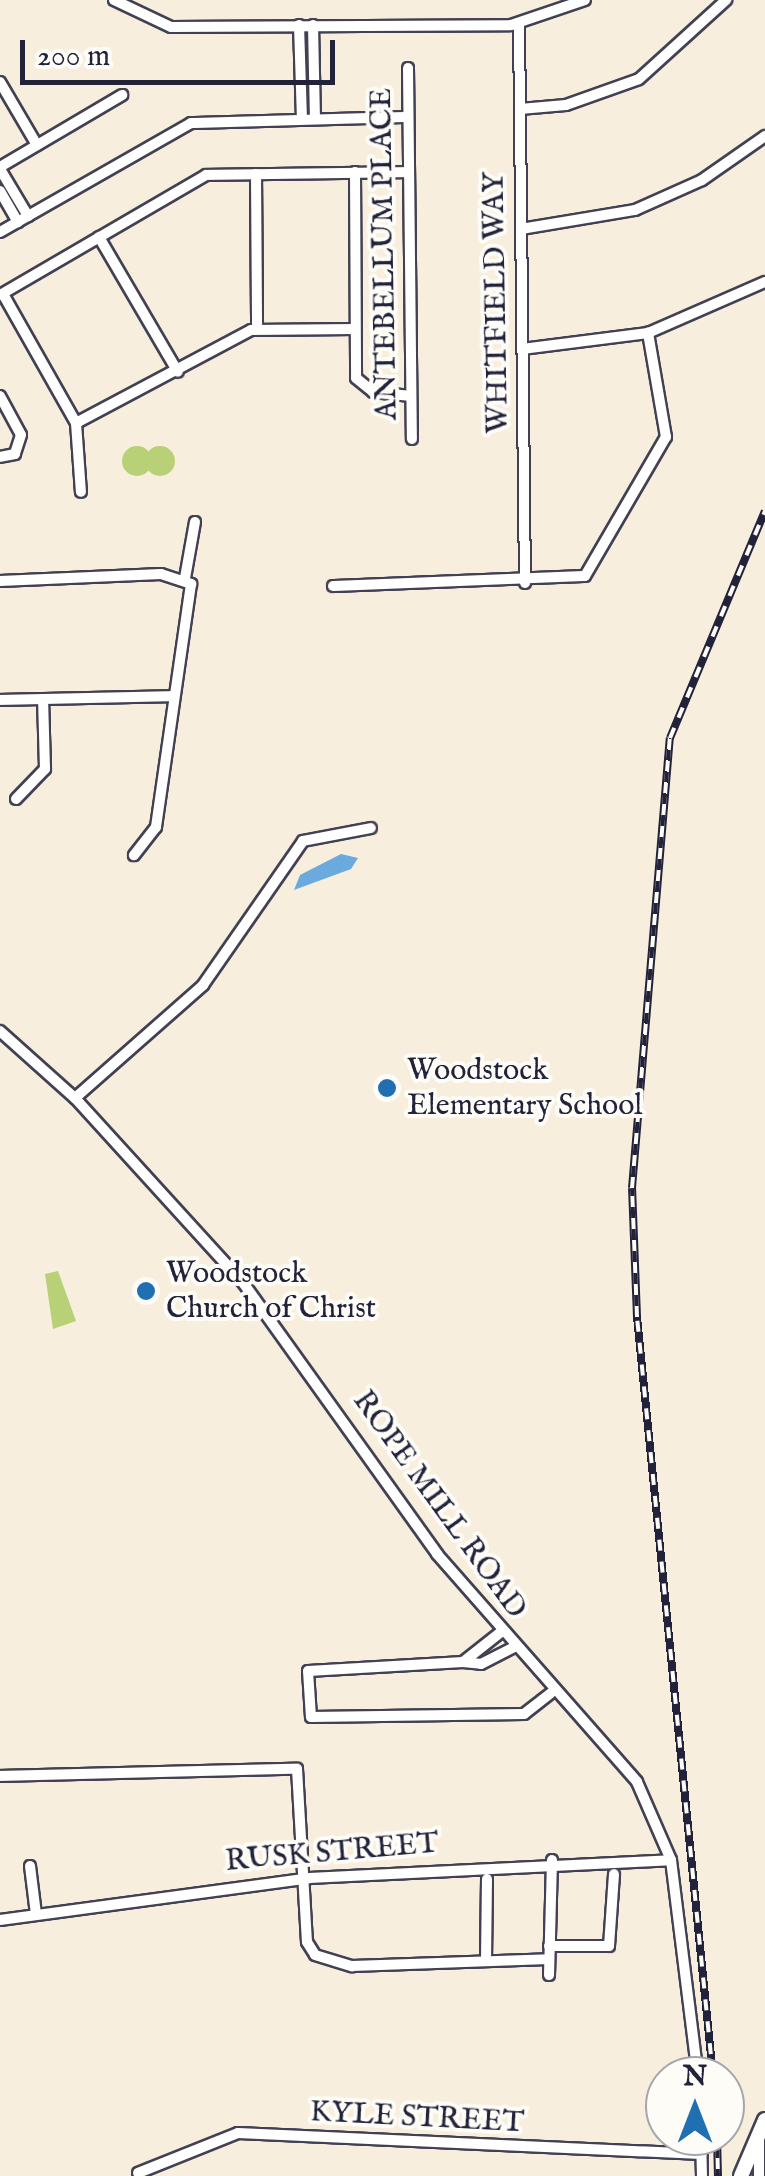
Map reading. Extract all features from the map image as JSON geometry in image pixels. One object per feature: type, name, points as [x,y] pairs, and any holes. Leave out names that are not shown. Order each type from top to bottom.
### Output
[{"type":"main road","points":[[741,2176],[765,2120]]},
{"type":"street","points":[[114,0],[162,26],[519,24],[585,0]]},
{"type":"street","points":[[520,110],[566,105],[638,79],[726,0]]},
{"type":"street","name":"WHITFIELD WAY","points":[[519,24],[525,583]]},
{"type":"street","points":[[299,25],[302,119]]},
{"type":"street","points":[[312,25],[315,119]]},
{"type":"street","name":"ANTEBELLUM PLACE","points":[[408,68],[412,439]]},
{"type":"street","points":[[0,82],[37,146]]},
{"type":"street","points":[[23,219],[0,168],[122,96]]},
{"type":"street","points":[[0,232],[190,122],[408,117]]},
{"type":"street","points":[[521,229],[646,206],[765,136]]},
{"type":"street","points":[[355,172],[359,384],[411,396]]},
{"type":"street","points":[[81,492],[76,423],[1,294],[199,178],[408,172]]},
{"type":"street","points":[[256,174],[258,328]]},
{"type":"street","points":[[0,191],[23,219]]},
{"type":"street","points":[[99,237],[178,372]]},
{"type":"street","points":[[522,350],[648,332],[765,282]]},
{"type":"street","points":[[76,423],[258,328],[355,328]]},
{"type":"street","points":[[334,586],[525,583],[586,576],[662,448],[668,418],[648,332]]},
{"type":"street","points":[[0,396],[21,436],[15,454],[0,456]]},
{"type":"street","points":[[134,855],[156,827],[195,522]]},
{"type":"street","points":[[0,580],[186,578]]},
{"type":"street","points":[[0,700],[174,696]]},
{"type":"street","points":[[16,800],[44,769],[44,699]]},
{"type":"street","points":[[75,1098],[204,986],[303,841],[371,828]]},
{"type":"street","name":"ROPE MILL ROAD","points":[[0,1031],[75,1098],[284,1332],[513,1648],[637,1782],[671,1860],[696,2056]]},
{"type":"street","points":[[463,1662],[501,1632]]},
{"type":"street","points":[[513,1648],[482,1664],[308,1671],[311,1717],[524,1714],[551,1693]]},
{"type":"street","points":[[0,1776],[297,1769],[309,1878],[307,1942],[315,1955],[352,1966],[486,1961],[609,1946],[614,1874]]},
{"type":"street","points":[[550,1975],[552,1860]]},
{"type":"street","name":"RUSK STREET","points":[[0,1920],[309,1878],[552,1860],[671,1860]]},
{"type":"street","points":[[30,1866],[36,1914]]},
{"type":"street","points":[[486,1961],[487,1879]]},
{"type":"street","name":"KYLE STREET","points":[[138,2172],[238,2133],[645,2151]]},
{"type":"street","points":[[759,2136],[759,2176]]},
{"type":"green space","points":[[137,446],[151,455],[152,461],[143,475],[137,476],[123,467],[122,461],[131,447]]},
{"type":"green space","points":[[160,446],[174,455],[175,461],[166,475],[160,476],[146,467],[145,461],[154,447]]},
{"type":"green space","points":[[58,1271],[76,1321],[53,1329],[45,1274]]},
{"type":"water","points":[[341,854],[358,858],[351,869],[294,890],[300,875]]},
{"type":"railway","points":[[711,2056],[637,1317],[632,1188],[670,738],[765,511]]},
{"type":"railway","points":[[718,2156],[718,2176]]},
{"type":"place","name":"Woodstock Elementary School","points":[[387,1088]]},
{"type":"place","name":"Woodstock Church of Christ","points":[[146,1291]]}]
